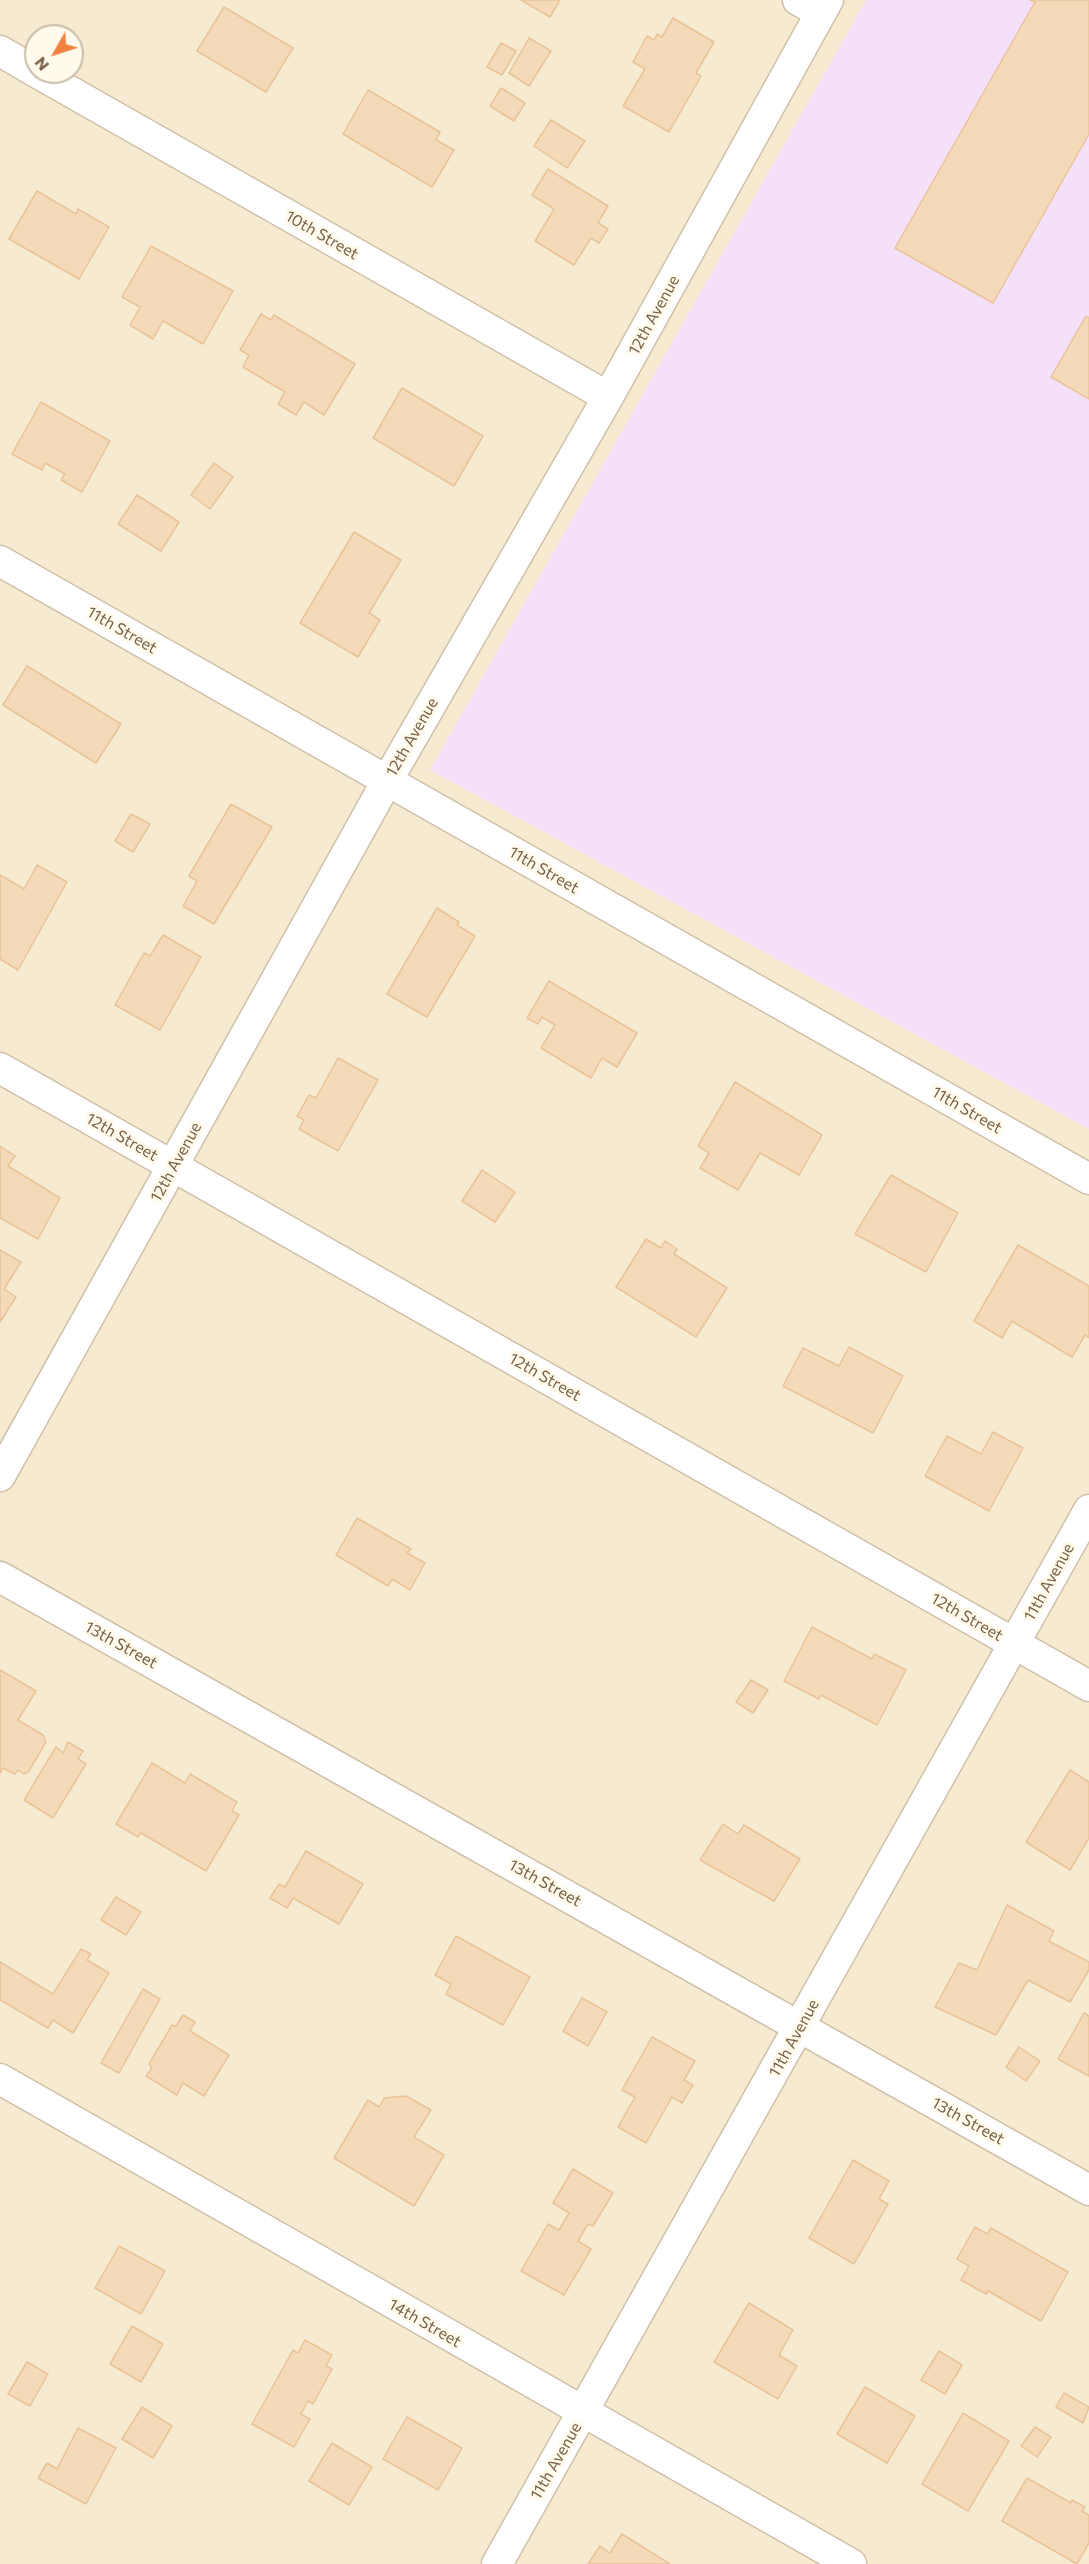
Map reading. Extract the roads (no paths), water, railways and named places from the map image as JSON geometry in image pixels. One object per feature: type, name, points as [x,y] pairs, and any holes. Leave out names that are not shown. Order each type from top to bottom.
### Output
[{"type":"street","name":"12th Avenue","points":[[0,1476],[387,781],[608,398],[816,4]]},
{"type":"street","name":"10th Street","points":[[0,51],[24,65]]},
{"type":"street","name":"10th Street","points":[[57,84],[608,398]]},
{"type":"street","name":"11th Street","points":[[0,561],[1089,1179]]},
{"type":"street","name":"12th Street","points":[[0,1068],[1089,1686]]},
{"type":"street","name":"11th Avenue","points":[[497,2564],[801,2027],[1089,1510]]},
{"type":"street","name":"13th Street","points":[[0,1577],[1089,2190]]},
{"type":"street","name":"14th Street","points":[[0,2079],[583,2414],[850,2564]]}]
